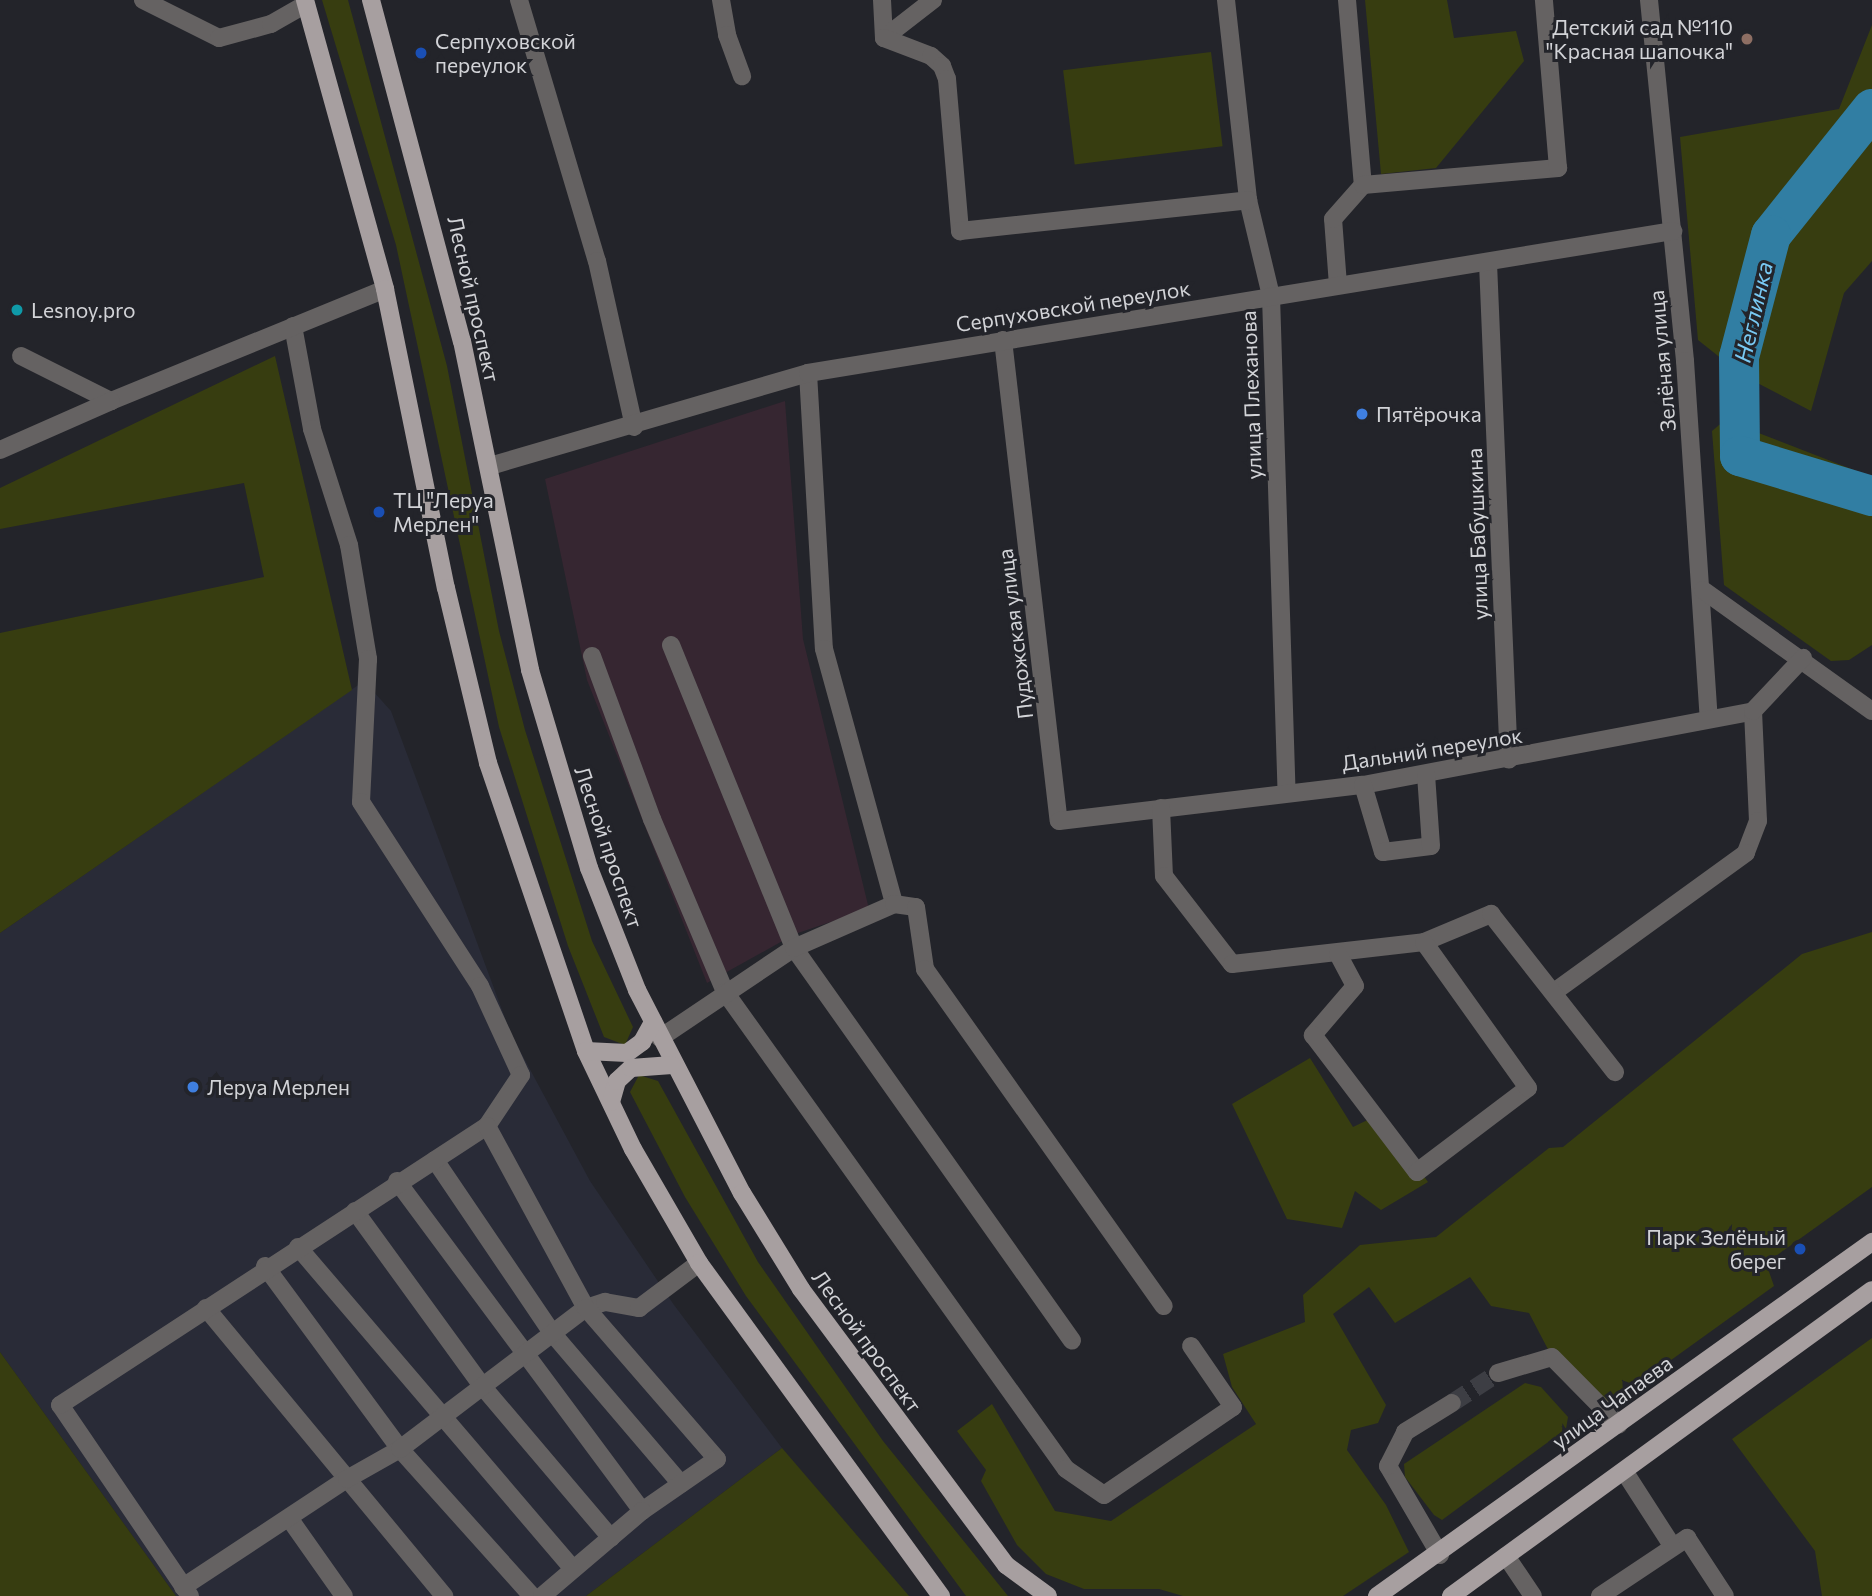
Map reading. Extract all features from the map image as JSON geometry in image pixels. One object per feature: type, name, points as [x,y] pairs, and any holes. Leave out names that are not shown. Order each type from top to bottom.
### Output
[{"type":"main road","name":"Лесной проспект","points":[[371,0],[437,236],[489,466],[530,670],[552,750],[589,868],[656,1030],[672,1065],[743,1193],[816,1311],[1006,1564],[1048,1596]]},
{"type":"main road","points":[[305,2],[385,289],[446,588],[488,763],[586,1051],[699,1263],[941,1596]]},
{"type":"main road","points":[[586,1051],[627,1053],[656,1030]]},
{"type":"main road","points":[[611,1102],[617,1082],[631,1068],[672,1065]]},
{"type":"main road","name":"улица Чапаева","points":[[1377,1596],[1440,1555],[1872,1242]]},
{"type":"main road","points":[[1451,1596],[1872,1290]]},
{"type":"street","points":[[144,0],[219,38],[271,24],[305,2]]},
{"type":"street","points":[[519,0],[597,261],[634,427]]},
{"type":"street","points":[[720,0],[727,35],[742,76]]},
{"type":"street","points":[[882,0],[884,38]]},
{"type":"street","points":[[884,38],[933,0]]},
{"type":"street","name":"улица Плеханова","points":[[1226,0],[1248,200],[1271,296],[1287,793]]},
{"type":"street","points":[[1347,0],[1363,185]]},
{"type":"street","points":[[1338,285],[1333,219],[1363,185],[1558,168],[1544,0]]},
{"type":"street","name":"Зелёная улица","points":[[1649,0],[1673,230],[1703,590],[1709,718]]},
{"type":"street","points":[[884,38],[931,56],[947,79],[960,231],[1248,200]]},
{"type":"street","name":"Серпуховской переулок","points":[[489,466],[634,427],[808,373],[1338,285],[1488,263],[1673,230]]},
{"type":"street","name":"улица Бабушкина","points":[[1488,263],[1509,760]]},
{"type":"street","points":[[0,450],[111,401],[385,289]]},
{"type":"street","points":[[293,327],[312,429],[349,545],[368,659],[361,802],[480,986],[521,1075],[487,1126],[265,1266],[60,1405],[187,1592],[347,1479],[400,1449],[586,1308],[605,1301],[639,1308],[699,1263]]},
{"type":"street","name":"Пудожская улица","points":[[1003,340],[1060,828],[1161,808]]},
{"type":"street","points":[[21,356],[111,401]]},
{"type":"street","points":[[808,373],[824,649],[894,904]]},
{"type":"street","points":[[1703,590],[1803,658],[1872,711]]},
{"type":"street","points":[[671,645],[794,948],[1072,1340]]},
{"type":"street","points":[[592,656],[652,819],[725,992],[1066,1469],[1104,1495],[1233,1408],[1191,1346]]},
{"type":"street","points":[[1554,992],[1746,853],[1758,821],[1753,711],[1803,658]]},
{"type":"street","name":"Дальний переулок","points":[[1161,808],[1363,785],[1509,760],[1753,711]]},
{"type":"street","points":[[1363,785],[1383,852],[1431,846],[1426,774]]},
{"type":"street","points":[[1161,808],[1164,876],[1232,964],[1338,954],[1424,942],[1492,914],[1615,1072]]},
{"type":"street","points":[[656,1030],[725,992],[794,948],[894,904],[916,907],[925,969],[1164,1306]]},
{"type":"street","points":[[1338,954],[1356,986],[1313,1035],[1417,1172],[1528,1088],[1424,942]]},
{"type":"street","points":[[487,1126],[586,1308],[717,1459],[642,1511],[542,1596]]},
{"type":"street","points":[[435,1160],[553,1334],[681,1484]]},
{"type":"street","points":[[397,1181],[642,1511]]},
{"type":"street","points":[[355,1211],[483,1387],[611,1538]]},
{"type":"street","points":[[298,1247],[440,1419],[573,1570]]},
{"type":"street","points":[[265,1266],[400,1449],[532,1596]]},
{"type":"street","points":[[206,1308],[444,1596]]},
{"type":"street","points":[[1498,1373],[1552,1357],[1619,1425]]},
{"type":"street","points":[[1440,1555],[1388,1466],[1405,1432],[1452,1403]]},
{"type":"street","points":[[1624,1471],[1673,1547]]},
{"type":"street","points":[[289,1518],[344,1596]]},
{"type":"street","points":[[1600,1596],[1687,1538],[1725,1596]]},
{"type":"street","points":[[1506,1556],[1533,1596]]},
{"type":"shaded area","points":[[785,401],[803,639],[869,909],[795,934],[707,983],[587,680],[545,479]]},
{"type":"shaded area","points":[[364,681],[391,711],[511,1034],[590,1181],[674,1305],[782,1448],[586,1596],[176,1596],[0,1352],[0,933]]},
{"type":"green space","points":[[322,0],[348,0],[447,366],[499,631],[525,730],[592,941],[633,1027],[625,1045],[604,1037],[568,946],[499,727],[396,245]]},
{"type":"green space","points":[[1365,0],[1447,0],[1454,38],[1516,31],[1524,61],[1436,168],[1381,174]]},
{"type":"green space","points":[[1872,25],[1872,261],[1844,293],[1811,411],[1742,375],[1698,340],[1680,137],[1839,109]]},
{"type":"green space","points":[[1211,52],[1223,146],[1075,164],[1063,70]]},
{"type":"green space","points":[[275,356],[352,690],[0,933],[0,633],[264,577],[244,483],[0,529],[0,488]]},
{"type":"green space","points":[[1725,420],[1872,477],[1872,645],[1849,660],[1831,661],[1724,585],[1712,431]]},
{"type":"green space","points":[[1872,932],[1872,1187],[1766,1263],[1774,1286],[1603,1409],[1552,1357],[1529,1313],[1491,1306],[1470,1277],[1395,1323],[1369,1287],[1333,1314],[1386,1405],[1378,1423],[1351,1430],[1347,1450],[1386,1505],[1409,1552],[1343,1596],[1183,1596],[1159,1589],[1084,1589],[1046,1574],[1017,1545],[981,1481],[986,1470],[957,1431],[992,1404],[1055,1511],[1111,1521],[1256,1424],[1232,1387],[1223,1354],[1305,1322],[1303,1295],[1360,1245],[1436,1237],[1549,1148],[1563,1147],[1802,954]]},
{"type":"green space","points":[[1310,1058],[1353,1127],[1380,1114],[1428,1182],[1381,1210],[1355,1191],[1342,1228],[1287,1219],[1232,1104]]},
{"type":"green space","points":[[639,1075],[658,1081],[758,1262],[883,1441],[1008,1596],[966,1596],[746,1296],[685,1197],[630,1092]]},
{"type":"green space","points":[[1872,1338],[1872,1596],[1822,1596],[1815,1551],[1732,1439]]},
{"type":"green space","points":[[0,1352],[176,1596],[0,1596]]},
{"type":"green space","points":[[1525,1383],[1541,1387],[1568,1417],[1566,1429],[1442,1520],[1434,1515],[1405,1477],[1404,1464]]},
{"type":"green space","points":[[782,1448],[909,1596],[586,1596]]},
{"type":"waterway","name":"Неглинка","points":[[1872,109],[1771,235],[1739,357],[1740,456],[1872,496]]},
{"type":"tunnel","points":[[1452,1403],[1498,1373]]},
{"type":"place","name":"Детский сад №110 \"Красная шапочка\"","points":[[1747,39]]},
{"type":"place","name":"Серпуховской переулок","points":[[421,53]]},
{"type":"place","name":"Lesnoy.pro","points":[[17,310]]},
{"type":"place","name":"Пятёрочка","points":[[1362,414]]},
{"type":"place","name":"ТЦ \"Леруа Мерлен\"","points":[[379,512]]},
{"type":"place","name":"Леруа Мерлен","points":[[193,1087]]},
{"type":"place","name":"Парк Зелёный берег","points":[[1800,1249]]}]
